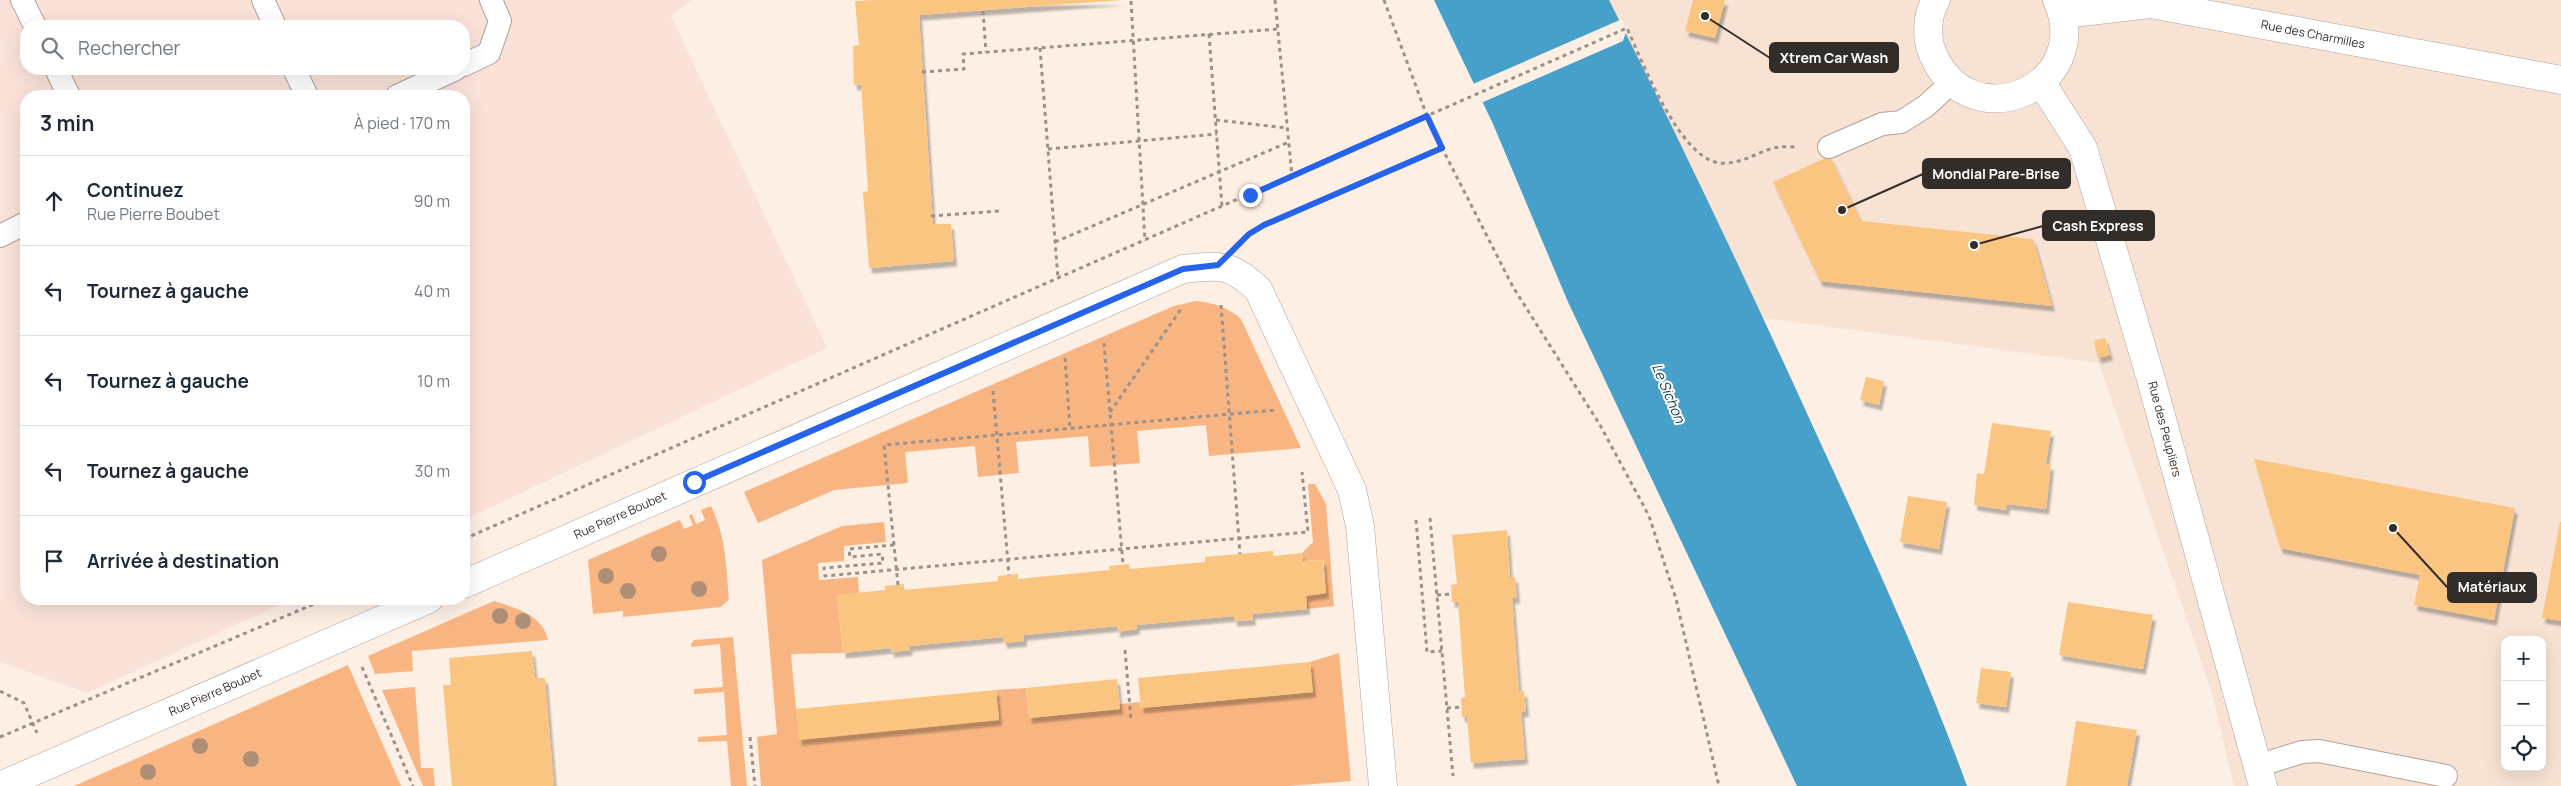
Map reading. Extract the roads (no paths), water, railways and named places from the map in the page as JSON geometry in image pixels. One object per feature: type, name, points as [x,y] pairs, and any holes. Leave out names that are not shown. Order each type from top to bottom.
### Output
[{"type":"street","points":[[1932,1],[1929,24],[1930,45],[1938,66],[1952,82],[1968,93],[1987,99],[2006,98],[2025,93],[2041,82],[2054,68],[2062,51],[2065,33],[2060,7]]},
{"type":"street","name":"Rue des Charmilles","points":[[2060,7],[2151,4],[2561,80]]},
{"type":"street","name":"Rue des Peupliers","points":[[2041,82],[2083,148],[2150,376],[2260,776]]},
{"type":"street","name":"Rue Pierre Boubet","points":[[470,581],[1183,269],[1218,265],[1238,272],[1258,289],[1352,490],[1360,526],[1383,786]]},
{"type":"street","name":"Rue Pierre Boubet","points":[[0,786],[415,605]]},
{"type":"lane","points":[[22,0],[32,20]]},
{"type":"lane","points":[[263,0],[272,20]]},
{"type":"lane","points":[[470,62],[489,53],[500,21],[491,0]]},
{"type":"lane","points":[[59,75],[66,90]]},
{"type":"lane","points":[[297,75],[304,90]]},
{"type":"lane","points":[[410,90],[443,75]]},
{"type":"lane","points":[[1828,147],[1882,124],[1901,122],[1926,106],[1952,82]]},
{"type":"lane","points":[[0,236],[20,226]]},
{"type":"lane","points":[[2260,776],[2302,752],[2319,751],[2446,776]]},
{"type":"water","name":"Le Sichon","points":[[1434,0],[1609,0],[1714,214],[1855,519],[1914,651],[1967,786],[1797,786],[1568,302],[1493,124]]},
{"type":"place","name":"Xtrem Car Wash","points":[[1705,16]]},
{"type":"place","name":"Mondial Pare-Brise","points":[[1842,210]]},
{"type":"place","name":"Cash Express","points":[[1974,245]]},
{"type":"place","name":"Matériaux","points":[[2393,528]]}]
